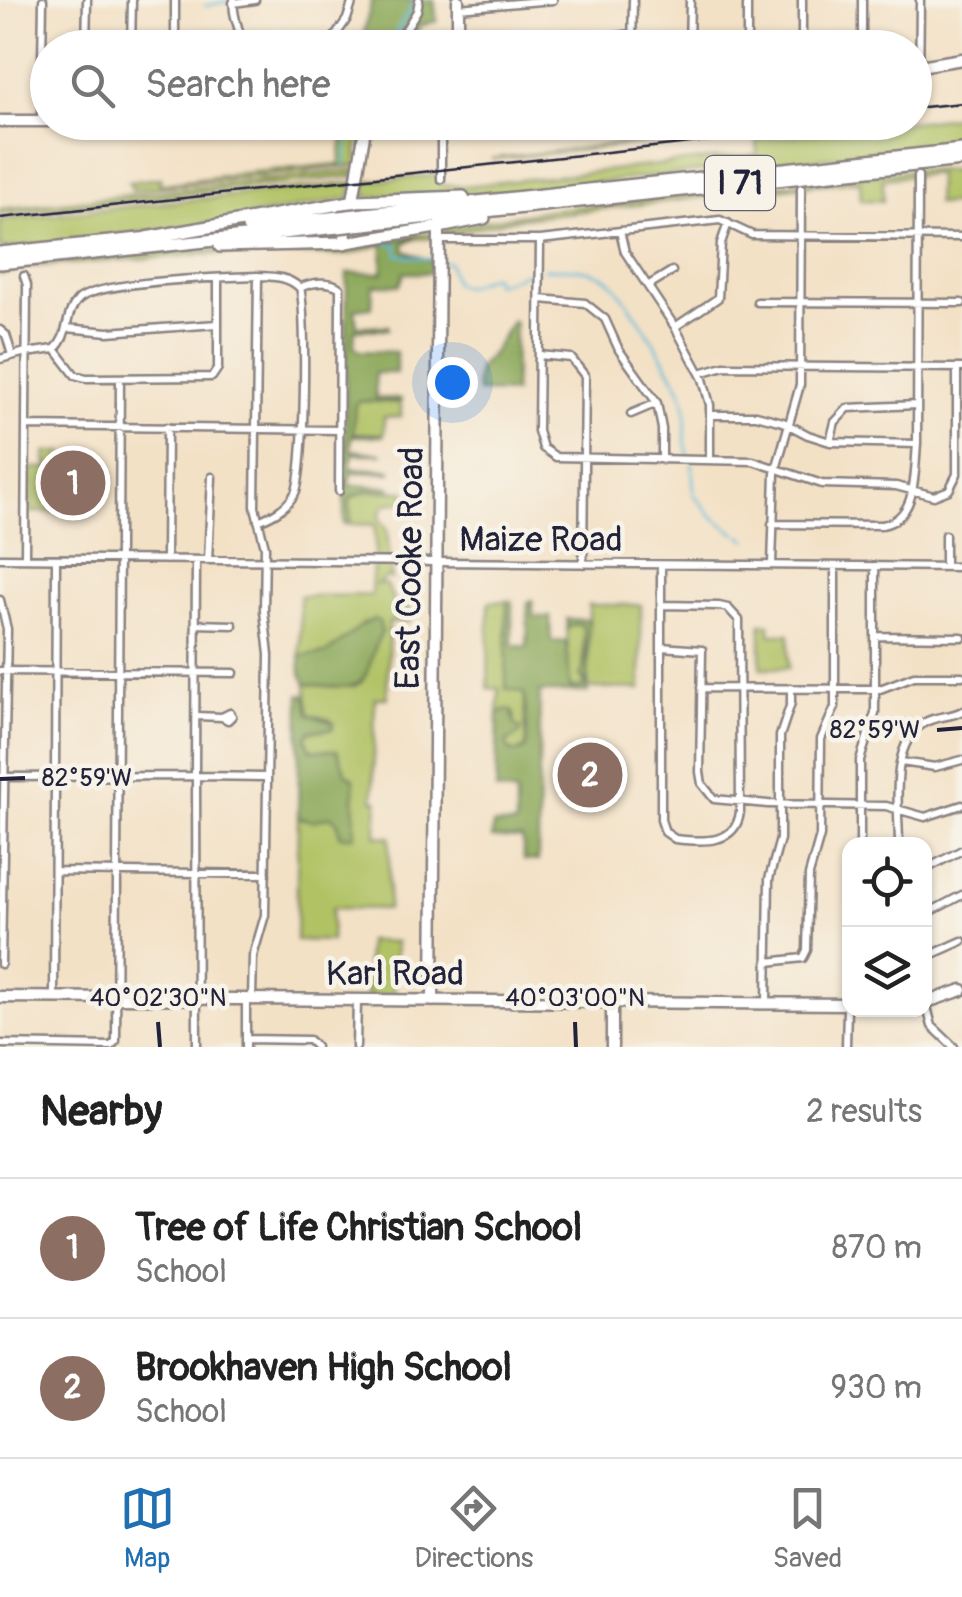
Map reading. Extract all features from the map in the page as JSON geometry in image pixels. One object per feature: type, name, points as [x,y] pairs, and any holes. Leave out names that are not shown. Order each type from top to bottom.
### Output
[{"type":"highway","name":"I 71","points":[[0,263],[962,148]]},
{"type":"highway","name":"I 71","points":[[365,219],[576,202],[962,160]]},
{"type":"highway","points":[[904,166],[962,168]]},
{"type":"highway","points":[[146,238],[357,201],[562,193]]},
{"type":"highway","points":[[439,233],[576,202]]},
{"type":"highway","name":"I 71","points":[[0,254],[338,222]]},
{"type":"highway","points":[[161,246],[347,243]]},
{"type":"main road","points":[[458,4],[458,30]]},
{"type":"main road","points":[[932,64],[962,59]]},
{"type":"main road","points":[[0,121],[30,122]]},
{"type":"main road","points":[[367,140],[368,158],[347,243],[439,233]]},
{"type":"main road","name":"East Cooke Road","points":[[433,1001],[439,233]]},
{"type":"main road","points":[[932,1000],[962,990]]},
{"type":"main road","name":"Karl Road","points":[[0,996],[842,1004]]},
{"type":"main road","points":[[612,1002],[612,1047]]},
{"type":"street","points":[[43,0],[43,30]]},
{"type":"street","points":[[86,30],[87,0]]},
{"type":"street","points":[[131,30],[132,0]]},
{"type":"street","points":[[175,0],[175,30]]},
{"type":"street","points":[[242,30],[233,2],[255,0]]},
{"type":"street","points":[[340,30],[353,0]]},
{"type":"street","points":[[405,30],[419,0]]},
{"type":"street","points":[[458,4],[553,0]]},
{"type":"street","points":[[632,30],[633,0]]},
{"type":"street","points":[[689,30],[690,0]]},
{"type":"street","points":[[746,30],[747,0]]},
{"type":"street","points":[[802,0],[802,30]]},
{"type":"street","points":[[862,0],[862,30]]},
{"type":"street","points":[[919,30],[920,0]]},
{"type":"street","points":[[441,179],[442,140]]},
{"type":"street","points":[[772,524],[891,523],[905,512],[912,490],[916,444],[918,176]]},
{"type":"street","points":[[772,565],[777,467],[800,384],[801,188]]},
{"type":"street","points":[[439,233],[540,240],[714,220],[728,222],[752,235],[962,236]]},
{"type":"street","points":[[675,327],[718,298],[721,242],[728,222]]},
{"type":"street","points":[[620,231],[624,252],[675,327],[700,373],[709,400],[710,460]]},
{"type":"street","points":[[540,240],[538,431],[544,448],[556,457],[753,461],[822,484],[884,484],[938,495],[950,490],[956,480],[960,368],[718,366],[700,373]]},
{"type":"street","points":[[649,286],[672,271]]},
{"type":"street","points":[[24,276],[25,558]]},
{"type":"street","points":[[258,276],[258,521],[264,540],[264,620],[269,655],[266,874],[265,915],[253,956],[246,1043],[309,1040],[316,1047]]},
{"type":"street","points":[[0,359],[55,349],[64,340],[76,302],[95,290],[258,276],[292,280],[300,288],[301,473],[297,490],[286,505],[258,521]]},
{"type":"street","points":[[55,349],[75,374],[209,378],[215,375],[218,280]]},
{"type":"street","points":[[300,288],[311,283],[337,284],[341,304],[340,492]]},
{"type":"street","points":[[540,298],[576,300],[601,314],[627,363],[657,403],[662,460]]},
{"type":"street","points":[[757,302],[962,303]]},
{"type":"street","points":[[67,328],[108,332],[218,324]]},
{"type":"street","points":[[0,330],[6,335],[12,355]]},
{"type":"street","points":[[540,355],[565,356],[584,370],[583,564]]},
{"type":"street","points":[[0,1044],[115,1044],[120,378]]},
{"type":"street","points":[[631,414],[657,403]]},
{"type":"street","points":[[830,442],[835,422],[848,408],[917,406]]},
{"type":"street","points":[[710,414],[756,415],[830,442],[916,444]]},
{"type":"street","points":[[26,426],[340,430]]},
{"type":"street","points":[[166,560],[167,428]]},
{"type":"street","points":[[208,560],[212,477]]},
{"type":"street","points":[[945,567],[946,535]]},
{"type":"street","name":"Maize Road","points":[[0,558],[962,567]]},
{"type":"street","points":[[54,998],[56,559]]},
{"type":"street","points":[[196,560],[197,1047]]},
{"type":"street","points":[[662,565],[661,820],[665,832],[680,840],[713,840],[727,836],[740,820],[741,627],[728,608],[662,606]]},
{"type":"street","points":[[768,962],[794,961],[803,958],[807,950],[808,886],[819,848],[821,739],[833,713],[835,688],[835,566]]},
{"type":"street","points":[[860,837],[861,753],[874,718],[875,566]]},
{"type":"street","points":[[1,605],[6,629],[1,964]]},
{"type":"street","points":[[196,624],[233,625]]},
{"type":"street","points":[[875,636],[962,636]]},
{"type":"street","points":[[661,647],[702,650],[702,784],[714,799],[886,806],[926,818],[962,805]]},
{"type":"street","points":[[3,671],[234,673]]},
{"type":"street","points":[[701,688],[875,689],[914,676],[962,676]]},
{"type":"street","points":[[768,1004],[768,879],[780,839],[781,727],[790,708],[791,688]]},
{"type":"street","points":[[900,837],[901,762],[910,739],[929,720],[962,710]]},
{"type":"street","points":[[196,716],[222,717]]},
{"type":"street","points":[[901,762],[935,768],[962,760]]},
{"type":"street","points":[[3,777],[267,777]]},
{"type":"street","points":[[932,866],[962,850]]},
{"type":"street","points":[[55,872],[266,874]]},
{"type":"street","points":[[932,911],[962,895]]},
{"type":"street","points":[[932,954],[962,941]]},
{"type":"street","points":[[356,1047],[357,1001]]},
{"type":"street","points":[[846,1047],[847,1017]]},
{"type":"street","points":[[929,1017],[932,1026],[954,1047]]},
{"type":"green space","points":[[372,0],[434,0],[437,21],[419,26],[418,30],[364,30]]},
{"type":"green space","points":[[962,116],[962,143],[509,192],[370,197],[364,193],[368,181],[439,175],[442,185],[465,186],[757,154],[757,140],[932,140],[932,120]]},
{"type":"green space","points":[[343,140],[358,140],[357,165],[132,190],[129,182],[160,178],[160,185],[340,164]]},
{"type":"green space","points":[[652,140],[679,140],[491,159]]},
{"type":"green space","points":[[356,170],[355,176],[0,214],[0,209]]},
{"type":"green space","points":[[916,170],[962,170],[962,204],[936,204],[937,174],[929,174],[883,179],[883,201],[861,200],[860,181],[521,218],[443,235],[446,228],[547,210]]},
{"type":"green space","points":[[353,183],[350,198],[217,223],[0,249],[0,220]]},
{"type":"green space","points":[[434,232],[437,239],[402,238],[348,255],[206,254],[28,267],[0,275],[0,268],[163,251],[348,247]]},
{"type":"green space","points":[[416,239],[404,243],[405,251],[431,261],[434,273],[404,273],[400,285],[373,285],[372,307],[355,309],[357,326],[388,326],[355,330],[354,346],[359,351],[396,352],[396,373],[375,373],[376,398],[401,402],[355,404],[353,433],[384,436],[352,436],[351,450],[383,454],[353,454],[350,468],[391,473],[351,472],[349,485],[390,487],[390,491],[367,491],[352,496],[350,524],[344,524],[347,273],[382,273],[383,243]]},
{"type":"green space","points":[[512,321],[514,393],[478,392],[479,367]]},
{"type":"green space","points":[[357,401],[401,403],[401,417],[384,417],[384,434],[353,433]]},
{"type":"green space","points":[[46,452],[63,452],[59,512],[30,512],[31,468],[50,468]]},
{"type":"green space","points":[[367,491],[405,491],[405,501],[384,505],[379,517],[387,529],[390,560],[375,561],[375,525],[350,524],[350,498]]},
{"type":"green space","points":[[373,564],[391,564],[391,579],[377,584],[387,585],[396,607],[410,608],[409,622],[389,622],[387,698],[375,698],[373,800],[378,801],[376,836],[390,837],[388,909],[332,908],[331,941],[296,940],[298,817],[336,818],[340,836],[353,778],[308,746],[306,738],[310,731],[332,729],[331,720],[309,714],[306,684],[353,687],[362,682],[381,627],[374,619],[327,653],[300,656],[300,596],[371,595]]},
{"type":"green space","points":[[532,600],[534,617],[550,617],[551,641],[567,642],[570,689],[586,687],[580,676],[586,652],[583,626],[568,628],[567,619],[589,620],[588,692],[540,692],[538,861],[524,860],[522,839],[492,838],[493,825],[516,825],[516,794],[496,790],[498,714],[507,709],[512,711],[515,725],[521,729],[506,743],[510,752],[526,748],[524,693],[506,689],[507,601],[512,601],[512,645],[527,647],[528,602]]},
{"type":"green space","points":[[507,601],[506,688],[524,693],[526,748],[515,753],[506,748],[506,743],[521,729],[515,725],[514,714],[503,710],[498,714],[499,689],[488,688],[489,602]]},
{"type":"green space","points":[[589,605],[641,605],[641,689],[588,688]]},
{"type":"green space","points":[[375,619],[382,633],[363,679],[341,687],[306,684],[300,656],[327,653]]},
{"type":"green space","points":[[761,624],[770,624],[770,634],[789,634],[789,668],[761,668]]},
{"type":"green space","points":[[584,626],[583,689],[569,687],[567,627]]},
{"type":"green space","points":[[300,695],[306,695],[309,714],[334,723],[332,729],[310,731],[306,738],[311,750],[337,750],[347,775],[354,778],[355,836],[340,836],[338,823],[331,816],[313,821],[298,817]]},
{"type":"green space","points":[[367,941],[396,942],[394,996],[366,996]]},
{"type":"waterway","points":[[397,30],[416,0]]},
{"type":"waterway","points":[[205,6],[229,1]]},
{"type":"waterway","points":[[345,164],[348,140]]},
{"type":"waterway","points":[[387,243],[397,245],[398,255],[436,260]]},
{"type":"waterway","points":[[443,262],[449,263],[454,283],[465,287],[491,276],[498,283],[536,270]]},
{"type":"waterway","points":[[544,269],[599,274],[625,299],[681,392],[689,456]]},
{"type":"waterway","points":[[692,463],[694,495],[712,516],[736,534]]},
{"type":"waterway","points":[[741,536],[748,540]]},
{"type":"railway","points":[[932,106],[962,103]]},
{"type":"railway","points":[[0,218],[717,140]]},
{"type":"place","name":"Tree of Life Christian School","points":[[73,483]]},
{"type":"place","name":"Brookhaven High School","points":[[590,775]]}]
